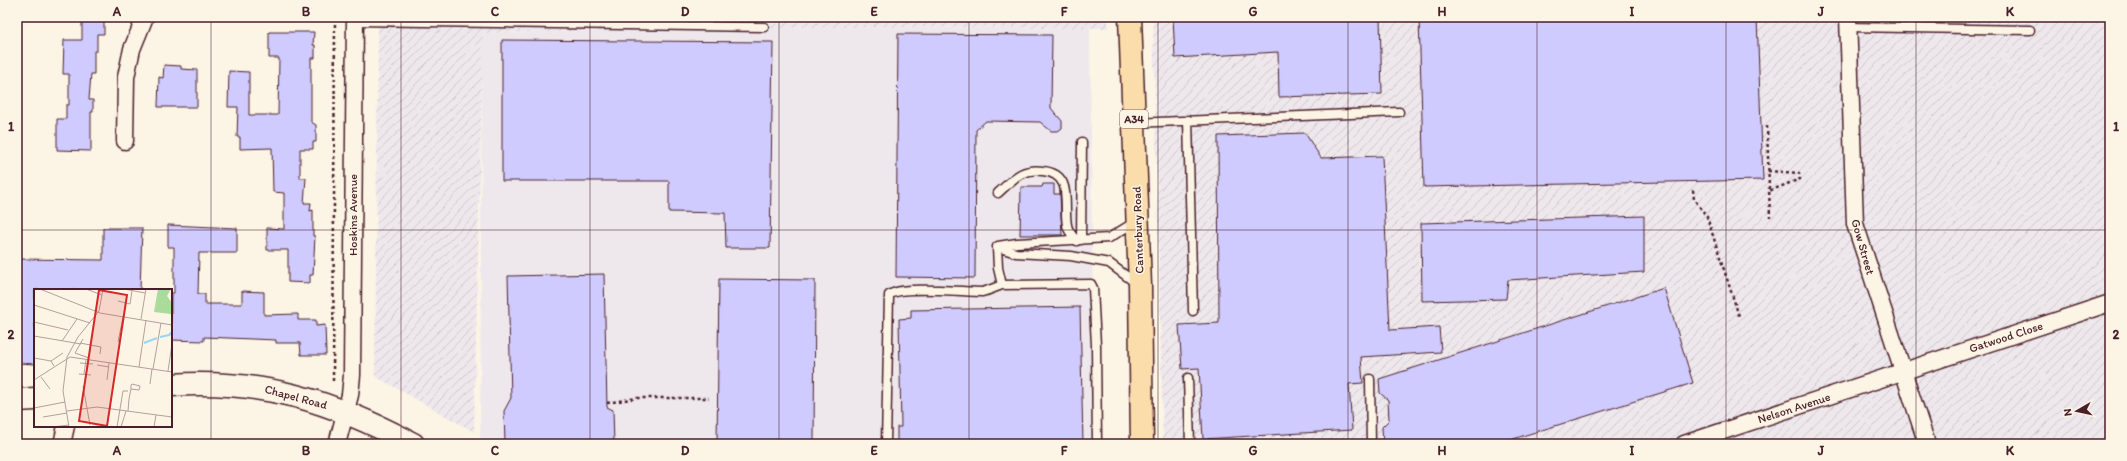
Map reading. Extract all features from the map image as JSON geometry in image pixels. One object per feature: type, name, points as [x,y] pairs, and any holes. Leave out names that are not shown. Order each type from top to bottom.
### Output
[{"type":"highway","name":"Canterbury Road","points":[[1130,17],[1140,286],[1142,444]]},
{"type":"main road","name":"Chapel Road","points":[[172,385],[214,384],[258,387],[309,398],[346,412],[413,444]]},
{"type":"main road","points":[[17,400],[34,399]]},
{"type":"street","points":[[125,141],[126,77],[132,49],[145,17]]},
{"type":"street","name":"Hoskins Avenue","points":[[337,444],[346,412],[351,385],[355,19]]},
{"type":"street","name":"Gow Street","points":[[1848,22],[1855,224],[1927,444]]},
{"type":"street","name":"Gatwood Close","points":[[1903,373],[2110,304]]},
{"type":"street","name":"Nelson Avenue","points":[[1684,444],[1903,373]]},
{"type":"street","points":[[62,444],[66,427]]},
{"type":"lane","points":[[355,19],[764,27]]},
{"type":"lane","points":[[1848,22],[2030,30]]},
{"type":"lane","points":[[1134,123],[1399,112]]},
{"type":"lane","points":[[1188,120],[1193,311]]},
{"type":"lane","points":[[1079,240],[1082,142]]},
{"type":"lane","points":[[998,193],[1019,174],[1035,170],[1054,173],[1060,177],[1064,184],[1067,201],[1067,225],[1069,231],[1079,240]]},
{"type":"lane","points":[[997,247],[1017,243],[1109,238],[1137,220]]},
{"type":"lane","points":[[997,247],[1016,253],[1071,256],[1109,263],[1140,286]]},
{"type":"lane","points":[[997,247],[998,268],[1002,285]]},
{"type":"lane","points":[[886,444],[889,295],[893,292],[906,290],[984,292],[1002,285],[1090,284],[1094,295],[1095,312],[1097,444]]},
{"type":"lane","points":[[1188,378],[1190,444]]},
{"type":"lane","points":[[1370,379],[1371,444]]},
{"type":"path","points":[[333,380],[335,17]]},
{"type":"path","points":[[1767,126],[1770,217]]},
{"type":"path","points":[[1768,171],[1799,173],[1800,179],[1769,191]]},
{"type":"path","points":[[1693,190],[1694,199],[1707,216],[1739,316]]},
{"type":"path","points":[[607,403],[637,398],[708,398]]},
{"type":"shaded area","points":[[378,17],[1108,17],[1108,28],[833,27],[483,33],[474,432],[375,376]]},
{"type":"shaded area","points":[[1153,17],[2110,17],[2110,444],[1163,444]]},
{"type":"shaded area","points":[[833,27],[1090,28],[1094,444],[480,444],[482,33]]},
{"type":"building","points":[[82,17],[104,17],[104,34],[97,34],[97,51],[94,51],[94,74],[91,74],[89,100],[93,100],[93,112],[91,112],[91,151],[57,150],[57,119],[66,119],[66,105],[69,105],[69,74],[63,74],[64,40],[82,40]]},
{"type":"building","points":[[1173,17],[1380,17],[1382,94],[1279,97],[1278,52],[1175,58]]},
{"type":"building","points":[[1419,17],[1757,17],[1763,180],[1424,187]]},
{"type":"building","points":[[269,32],[314,32],[313,45],[315,45],[315,58],[311,58],[311,122],[316,125],[316,142],[313,142],[313,149],[300,149],[300,178],[306,178],[304,203],[311,203],[310,211],[313,210],[313,236],[315,236],[313,275],[310,275],[310,283],[288,282],[288,250],[267,250],[267,228],[284,229],[284,193],[273,192],[272,148],[240,149],[240,137],[237,137],[238,107],[228,107],[229,71],[249,72],[249,115],[278,115],[279,58],[269,58]]},
{"type":"building","points":[[898,34],[1052,35],[1051,108],[1062,121],[1062,128],[1058,131],[1051,131],[1040,122],[986,121],[976,130],[975,278],[896,277]]},
{"type":"building","points":[[502,40],[773,42],[770,248],[726,248],[725,213],[669,212],[669,181],[502,181]]},
{"type":"building","points":[[164,65],[181,66],[181,69],[197,70],[197,107],[158,107],[159,77],[163,78]]},
{"type":"building","points":[[1305,133],[1321,158],[1382,156],[1390,330],[1439,327],[1441,352],[1361,357],[1363,383],[1349,384],[1352,430],[1203,439],[1199,368],[1182,369],[1179,325],[1219,323],[1218,136]]},
{"type":"building","points":[[1043,184],[1054,184],[1054,194],[1060,194],[1062,235],[1020,235],[1021,187],[1042,187]]},
{"type":"building","points":[[1644,216],[1644,272],[1508,280],[1506,299],[1422,301],[1421,223]]},
{"type":"building","points":[[168,225],[237,228],[237,253],[199,253],[198,294],[205,294],[205,304],[242,304],[242,291],[264,292],[264,315],[298,314],[298,320],[316,320],[316,326],[325,325],[326,355],[301,355],[300,343],[276,343],[276,340],[204,337],[204,341],[172,340],[174,247],[168,247]]},
{"type":"building","points":[[103,228],[142,228],[140,289],[34,289],[34,364],[17,363],[17,259],[103,260]]},
{"type":"building","points":[[604,274],[607,407],[613,410],[614,444],[505,444],[504,411],[511,398],[508,276]]},
{"type":"building","points":[[719,279],[815,280],[814,444],[717,443]]},
{"type":"building","points":[[1664,288],[1693,383],[1497,444],[1383,444],[1382,427],[1389,420],[1388,400],[1380,393],[1379,379]]},
{"type":"building","points":[[1080,307],[1083,444],[897,444],[897,427],[901,427],[899,319],[911,318],[911,310]]}]
